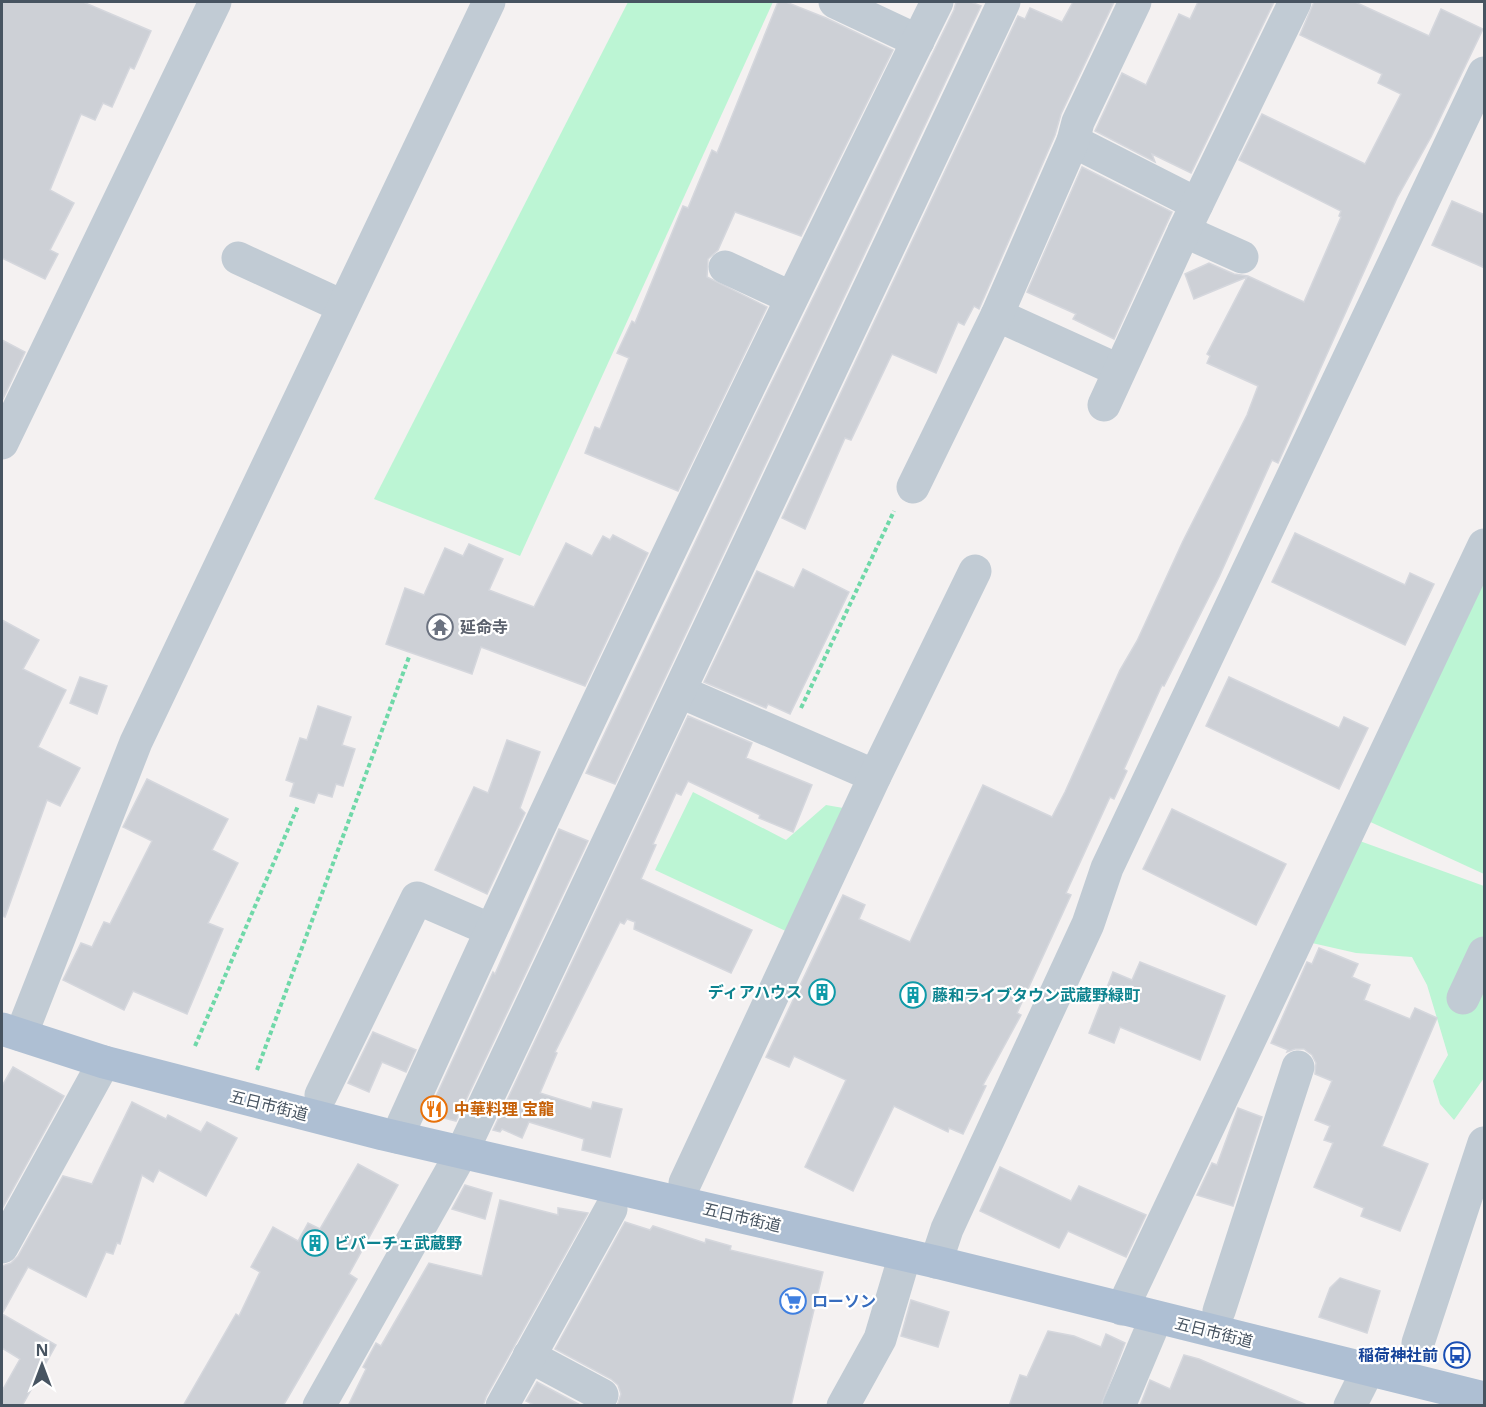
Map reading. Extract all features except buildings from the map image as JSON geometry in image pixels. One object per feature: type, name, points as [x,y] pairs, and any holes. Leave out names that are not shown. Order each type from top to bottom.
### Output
[{"type":"main road","name":"五日市街道","points":[[11,1032],[104,1062],[397,1137],[936,1262],[1122,1310],[1485,1398]]},
{"type":"street","points":[[2,443],[216,2]]},
{"type":"street","points":[[11,1032],[136,742],[489,2]]},
{"type":"street","points":[[835,2],[918,41]]},
{"type":"street","points":[[397,1137],[491,930],[790,297],[937,2]]},
{"type":"street","points":[[319,1406],[462,1152],[575,908],[681,692],[1004,2]]},
{"type":"street","points":[[913,487],[997,315],[1073,141],[1078,122],[1135,2]]},
{"type":"street","points":[[1104,405],[1118,370],[1190,217],[1295,2]]},
{"type":"street","points":[[936,1262],[947,1229],[1088,924],[1107,868],[1485,73]]},
{"type":"street","points":[[1073,141],[1190,217],[1242,256]]},
{"type":"street","points":[[238,258],[342,306]]},
{"type":"street","points":[[725,267],[790,297]]},
{"type":"street","points":[[997,315],[1118,370]]},
{"type":"street","points":[[1122,1310],[1485,545]]},
{"type":"street","points":[[685,1183],[875,776],[975,571]]},
{"type":"street","points":[[681,692],[875,776]]},
{"type":"street","points":[[1333,903],[1378,808],[1364,799]]},
{"type":"street","points":[[321,1095],[417,898],[491,930]]},
{"type":"street","points":[[1463,998],[1485,953]]},
{"type":"street","points":[[2,1246],[104,1062]]},
{"type":"street","points":[[1219,1311],[1298,1067]]},
{"type":"street","points":[[1418,1343],[1485,1143]]},
{"type":"street","points":[[501,1406],[611,1209]]},
{"type":"street","points":[[843,1406],[880,1338],[905,1255]]},
{"type":"street","points":[[1119,1406],[1156,1318]]},
{"type":"street","points":[[529,1356],[602,1395]]},
{"type":"street","points":[[1350,1406],[1368,1370]]},
{"type":"path","points":[[787,738],[905,489],[913,487]]},
{"type":"path","points":[[256,1073],[409,657]]},
{"type":"path","points":[[195,1046],[298,806]]},
{"type":"green space","points":[[628,2],[773,2],[520,556],[374,499]]},
{"type":"green space","points":[[1484,571],[1484,874],[1366,820]]},
{"type":"green space","points":[[693,792],[786,840],[826,805],[849,809],[790,933],[655,870]]},
{"type":"green space","points":[[1357,840],[1484,886],[1484,1078],[1454,1120],[1440,1104],[1433,1081],[1448,1055],[1427,985],[1412,957],[1356,953],[1312,943]]},
{"type":"place","name":"延命寺","points":[[440,627]]},
{"type":"place","name":"ディアハウス","points":[[822,992]]},
{"type":"place","name":"藤和ライブタウン武蔵野緑町","points":[[913,995]]},
{"type":"place","name":"中華料理 宝龍","points":[[434,1109]]},
{"type":"place","name":"ビバーチェ武蔵野","points":[[315,1243]]},
{"type":"place","name":"ローソン","points":[[793,1301]]},
{"type":"place","name":"稲荷神社前","points":[[1457,1355]]}]
